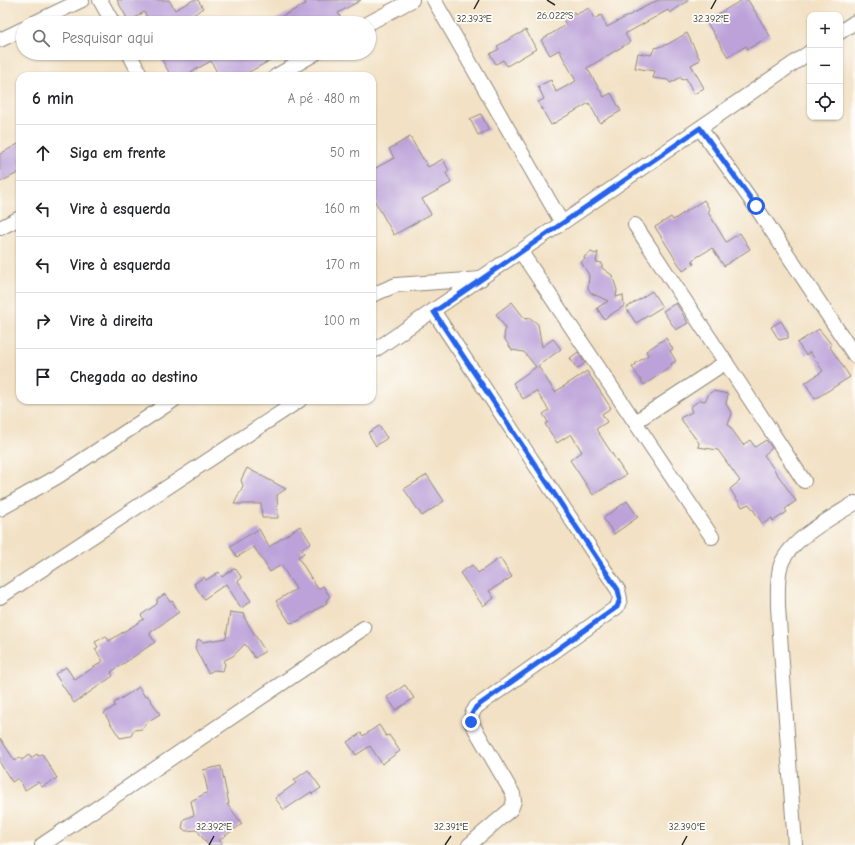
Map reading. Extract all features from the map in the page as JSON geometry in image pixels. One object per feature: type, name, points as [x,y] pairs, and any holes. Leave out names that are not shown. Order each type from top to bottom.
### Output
[{"type":"street","points":[[49,16],[82,0]]},
{"type":"street","points":[[100,0],[109,16]]},
{"type":"street","points":[[376,20],[412,0]]},
{"type":"street","points":[[434,0],[562,223]]},
{"type":"street","points":[[843,30],[855,22]]},
{"type":"street","points":[[0,40],[16,32]]},
{"type":"street","points":[[376,349],[434,312],[807,54]]},
{"type":"street","points":[[133,60],[140,72]]},
{"type":"street","points":[[283,72],[304,60]]},
{"type":"street","points":[[700,128],[756,206],[855,356]]},
{"type":"street","points":[[0,228],[16,220]]},
{"type":"street","points":[[635,225],[804,481]]},
{"type":"street","points":[[521,252],[712,537]]},
{"type":"street","points":[[376,293],[396,285],[482,279]]},
{"type":"street","points":[[434,312],[618,590],[620,599],[617,607],[476,707],[472,714],[471,722],[513,794],[514,801],[511,809],[469,845]]},
{"type":"street","points":[[635,422],[726,362]]},
{"type":"street","points":[[0,509],[57,477],[168,404]]},
{"type":"street","points":[[0,597],[294,404]]},
{"type":"street","points":[[794,845],[778,607],[777,585],[780,566],[801,538],[855,503]]},
{"type":"street","points":[[42,845],[364,628]]},
{"type":"building","points":[[117,0],[169,0],[175,10],[193,0],[198,0],[203,8],[192,16],[146,16],[144,12],[138,16],[126,16]]},
{"type":"building","points":[[304,0],[361,0],[338,13],[340,16],[283,16],[306,4]]},
{"type":"building","points":[[658,0],[689,0],[670,13],[668,10],[625,34],[630,42],[587,68],[604,97],[611,93],[621,111],[600,123],[589,103],[551,125],[538,102],[544,99],[538,86],[551,80],[556,92],[576,81],[559,50],[550,55],[541,40],[566,25],[562,18],[574,12],[575,15],[589,8],[594,19],[601,15],[607,27]]},
{"type":"building","points":[[742,0],[748,0],[770,36],[748,49],[746,46],[728,57],[706,21]]},
{"type":"building","points":[[526,30],[536,49],[507,66],[503,60],[496,64],[490,54],[499,49],[497,46]]},
{"type":"building","points":[[687,33],[700,60],[691,65],[704,88],[694,94],[686,78],[682,80],[681,77],[670,83],[668,80],[653,78],[655,71],[635,68],[638,53],[651,55],[655,48],[668,44]]},
{"type":"building","points":[[162,60],[271,60],[249,72],[217,72],[211,61],[191,72],[169,72]]},
{"type":"building","points":[[481,114],[489,130],[478,135],[470,119]]},
{"type":"building","points":[[410,137],[428,167],[443,159],[449,171],[446,173],[451,183],[422,199],[431,214],[394,235],[376,203],[376,168],[394,158],[389,149]]},
{"type":"building","points":[[16,145],[16,174],[0,182],[0,154]]},
{"type":"building","points":[[704,200],[710,210],[708,212],[726,242],[740,233],[750,249],[724,266],[712,248],[692,260],[694,264],[683,271],[655,227],[671,217],[673,220]]},
{"type":"building","points":[[591,252],[595,254],[598,252],[596,262],[602,263],[602,268],[612,275],[617,290],[616,297],[623,295],[624,306],[604,319],[597,308],[608,301],[591,293],[588,288],[589,275],[581,262],[585,259],[584,257]]},
{"type":"building","points":[[652,291],[662,307],[636,323],[626,308]]},
{"type":"building","points":[[512,302],[525,319],[530,318],[538,324],[542,347],[553,339],[561,349],[538,366],[555,392],[587,371],[611,408],[602,414],[607,422],[596,429],[626,475],[593,495],[570,460],[582,452],[571,434],[557,443],[545,424],[548,422],[543,414],[549,410],[536,391],[523,399],[513,383],[536,367],[524,352],[512,350],[504,338],[505,327],[496,314]]},
{"type":"building","points":[[676,303],[688,323],[676,330],[663,311]]},
{"type":"building","points":[[781,321],[788,333],[788,338],[779,340],[771,327]]},
{"type":"building","points":[[819,329],[832,345],[830,347],[850,377],[815,399],[805,383],[823,371],[810,352],[806,355],[797,343]]},
{"type":"building","points":[[666,338],[673,349],[670,351],[676,361],[671,364],[672,366],[644,385],[632,367],[648,355],[646,351]]},
{"type":"building","points":[[578,352],[585,363],[577,369],[570,358]]},
{"type":"building","points":[[713,391],[728,394],[726,404],[732,414],[728,424],[743,445],[750,440],[755,447],[766,440],[772,448],[764,455],[796,501],[785,509],[787,512],[773,521],[772,518],[763,524],[749,504],[742,507],[730,489],[740,481],[718,450],[698,447],[699,443],[680,418],[692,412],[690,407],[700,400],[705,401],[709,394]]},
{"type":"building","points":[[379,426],[387,438],[376,446],[368,433]]},
{"type":"building","points":[[247,468],[286,489],[277,495],[278,518],[262,518],[261,504],[234,504],[243,486],[241,480]]},
{"type":"building","points":[[427,475],[444,501],[422,516],[404,489]]},
{"type":"building","points":[[627,501],[638,517],[614,534],[603,518]]},
{"type":"building","points":[[300,526],[311,543],[301,549],[304,553],[298,557],[318,589],[323,586],[330,597],[326,600],[327,603],[298,621],[290,623],[276,601],[296,589],[281,565],[270,572],[254,547],[237,557],[230,546],[259,529],[269,547]]},
{"type":"building","points":[[500,558],[512,577],[489,591],[494,598],[483,606],[460,573],[472,565],[478,573]]},
{"type":"building","points":[[235,568],[242,578],[238,581],[251,601],[241,608],[226,584],[204,599],[194,584],[204,577],[206,580],[219,572],[222,577]]},
{"type":"building","points":[[165,594],[170,602],[172,601],[179,612],[151,632],[150,635],[155,642],[111,672],[113,676],[74,703],[55,674],[66,667],[75,680],[103,661],[95,649],[98,647],[95,642],[106,636],[109,641],[144,619],[141,615],[157,604],[157,599]]},
{"type":"building","points":[[230,612],[245,614],[245,619],[265,651],[255,658],[245,644],[233,656],[223,661],[225,664],[223,671],[214,670],[208,673],[195,648],[198,639],[203,642],[226,638]]},
{"type":"building","points":[[405,685],[414,698],[396,710],[387,697]]},
{"type":"building","points":[[139,687],[145,697],[147,695],[160,714],[147,722],[142,729],[134,730],[131,736],[120,738],[104,713],[115,706],[114,703]]},
{"type":"building","points":[[379,725],[386,736],[389,735],[400,751],[382,764],[370,746],[356,755],[347,742],[361,733],[363,736]]},
{"type":"building","points":[[0,738],[15,761],[20,757],[22,760],[29,755],[31,758],[37,754],[38,756],[42,754],[57,778],[42,787],[38,782],[25,790],[18,778],[12,782],[0,763]]},
{"type":"building","points":[[221,766],[229,804],[227,804],[242,824],[219,840],[223,845],[208,845],[197,830],[186,831],[182,828],[184,819],[194,815],[191,801],[208,792],[203,770]]},
{"type":"building","points":[[308,770],[321,788],[312,794],[311,792],[284,810],[275,798],[296,783],[294,780]]},
{"type":"route","points":[[471,722],[472,714],[476,707],[617,607],[620,599],[618,590],[434,312],[700,128],[756,206]]}]
